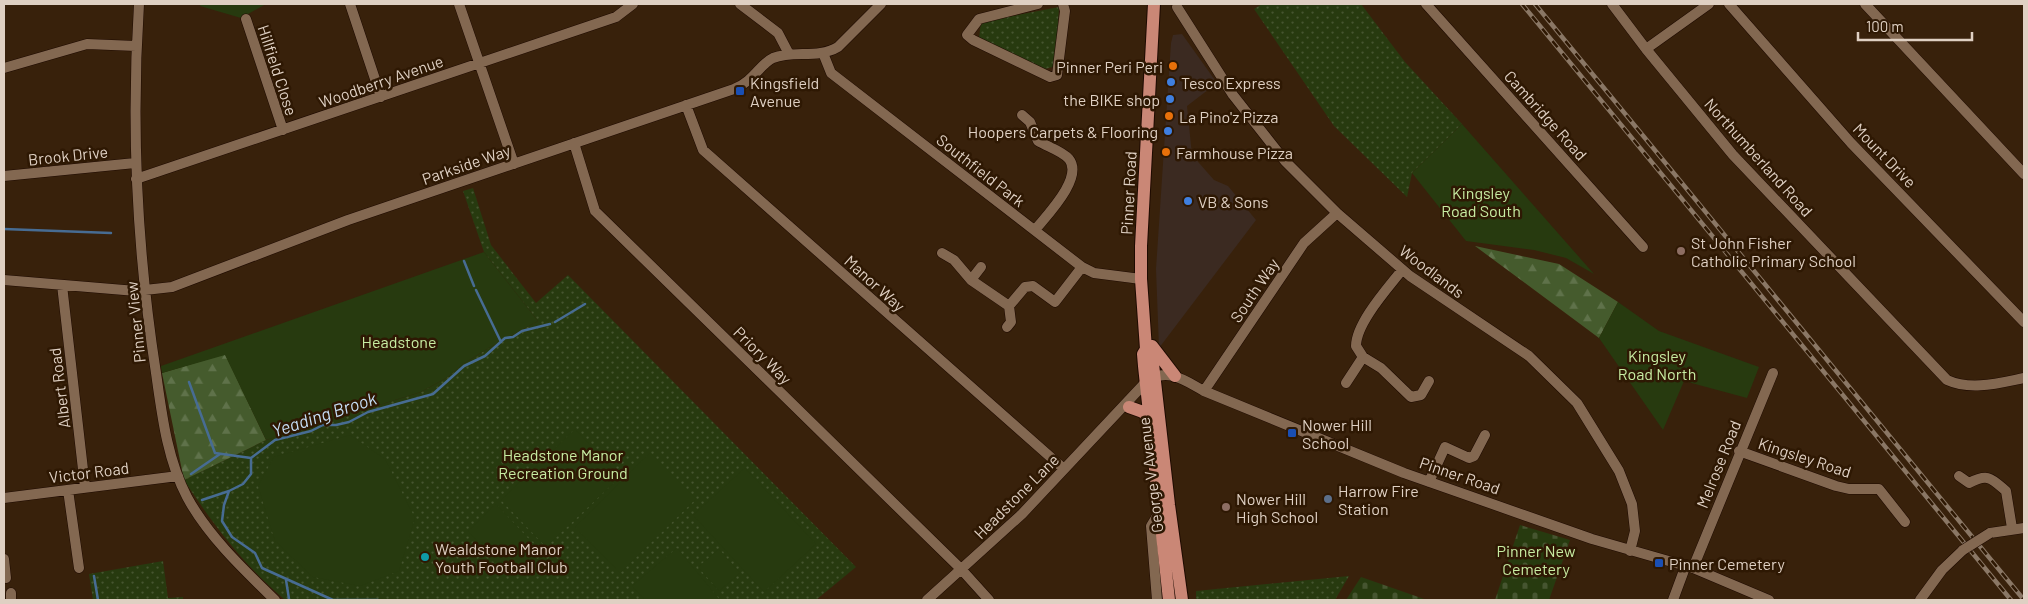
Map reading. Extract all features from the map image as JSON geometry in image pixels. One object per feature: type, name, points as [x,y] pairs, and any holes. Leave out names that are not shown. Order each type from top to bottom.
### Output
[{"type":"main road","name":"Pinner Road","points":[[1150,385],[1143,354],[1146,343],[1141,280],[1154,4]]},
{"type":"main road","points":[[1146,343],[1179,378]]},
{"type":"main road","name":"George V Avenue","points":[[1150,385],[1149,418],[1169,600]]},
{"type":"main road","name":"George V Avenue","points":[[1150,385],[1180,599]]},
{"type":"main road","points":[[1126,408],[1142,411],[1149,418]]},
{"type":"street","name":"Pinner View","points":[[139,4],[136,46],[136,179],[147,315],[166,434],[178,476],[199,516],[232,555],[276,600]]},
{"type":"street","points":[[350,4],[381,96]]},
{"type":"street","points":[[459,4],[481,63],[514,164]]},
{"type":"street","name":"Woodberry Avenue","points":[[136,179],[616,17],[633,4]]},
{"type":"street","points":[[740,4],[778,33],[789,54],[823,53],[838,47],[881,4]]},
{"type":"street","points":[[1038,4],[980,18],[967,35],[973,40],[1050,77],[1057,75],[1065,11],[1063,4]]},
{"type":"street","name":"Cambridge Road","points":[[1426,4],[1643,247]]},
{"type":"street","name":"Northumberland Road","points":[[1612,4],[1646,49],[1733,155],[1947,380],[1957,384],[1993,384],[2024,378]]},
{"type":"street","points":[[1646,49],[1709,4]]},
{"type":"street","name":"Mount Drive","points":[[1729,4],[1851,142],[2024,322]]},
{"type":"street","points":[[1865,4],[2024,174]]},
{"type":"street","name":"Woodlands","points":[[1177,7],[1179,21],[1233,95],[1273,146],[1337,213],[1402,270],[1439,297],[1529,356],[1577,403],[1619,471],[1632,504],[1635,531],[1630,550]]},
{"type":"street","name":"Hillfield Close","points":[[246,19],[283,130]]},
{"type":"street","points":[[4,68],[87,44],[136,46]]},
{"type":"street","name":"Southfield Park","points":[[823,53],[831,73],[1082,267],[1094,273],[1141,280]]},
{"type":"street","name":"Parkside Way","points":[[4,280],[146,291],[172,287],[348,220],[742,86],[751,80],[768,62],[789,54]]},
{"type":"street","name":"Manor Way","points":[[686,105],[703,150],[1064,469]]},
{"type":"street","points":[[1022,116],[1030,122],[1038,141],[1064,154],[1071,161],[1072,171],[1069,187],[1035,230]]},
{"type":"street","name":"Priory Way","points":[[574,143],[595,211],[961,569],[988,600]]},
{"type":"street","name":"Brook Drive","points":[[4,176],[135,163]]},
{"type":"street","name":"South Way","points":[[1204,391],[1304,243],[1337,213]]},
{"type":"street","points":[[942,253],[954,260],[971,280],[1009,306]]},
{"type":"street","points":[[971,280],[981,267]]},
{"type":"street","points":[[1007,327],[1011,322],[1009,306],[1025,287],[1033,286],[1055,302],[1082,267]]},
{"type":"street","points":[[1402,270],[1369,315],[1358,337],[1356,346],[1363,358],[1381,368],[1412,397],[1421,395],[1429,381]]},
{"type":"street","name":"Albert Road","points":[[62,285],[85,488]]},
{"type":"street","points":[[1346,382],[1363,358]]},
{"type":"street","name":"Melrose Road","points":[[1673,600],[1773,373]]},
{"type":"street","points":[[1150,385],[1179,378]]},
{"type":"street","name":"Pinner Road","points":[[1179,378],[1204,391],[1404,473],[1630,550],[1689,566],[1769,600]]},
{"type":"street","name":"Headstone Lane","points":[[927,600],[999,537],[1064,469],[1150,385]]},
{"type":"street","points":[[1429,482],[1445,448],[1469,458],[1474,456],[1485,435]]},
{"type":"street","name":"Kingsley Road","points":[[1739,451],[1836,486],[1850,489],[1879,489],[1905,522]]},
{"type":"street","name":"Victor Road","points":[[4,498],[178,476]]},
{"type":"street","points":[[1959,476],[1969,482],[1981,476],[1991,478],[2006,491],[2012,528]]},
{"type":"street","points":[[68,490],[79,568]]},
{"type":"street","name":"George V Avenue","points":[[1158,600],[1151,526],[1160,511]]},
{"type":"street","points":[[1923,599],[1942,570],[1959,553],[1990,533],[2012,528],[2024,528]]},
{"type":"street","points":[[4,559],[6,578]]},
{"type":"shaded area","points":[[1182,34],[1217,83],[1187,106],[1192,155],[1214,180],[1228,186],[1256,220],[1159,348],[1156,269],[1171,43],[1173,35]]},
{"type":"green space","points":[[201,4],[266,4],[241,18],[200,6]]},
{"type":"green space","points":[[1262,4],[1361,4],[1405,62],[1462,124],[1412,173],[1407,197],[1334,126],[1254,9]]},
{"type":"green space","points":[[1059,7],[1056,66],[1045,69],[979,38],[981,22]]},
{"type":"green space","name":"Kingsley Road South","points":[[1462,124],[1594,274],[1566,258],[1534,250],[1466,241],[1412,173]]},
{"type":"green space","name":"Headstone Manor Recreation Ground","points":[[473,188],[491,245],[536,303],[568,275],[856,567],[816,600],[285,600],[256,573],[218,529],[184,480],[266,440],[421,392],[448,377],[463,364],[487,349],[538,321],[484,252],[463,191]]},
{"type":"green space","points":[[1475,246],[1559,264],[1618,302],[1599,338]]},
{"type":"green space","name":"Headstone","points":[[484,252],[538,321],[487,349],[463,364],[448,377],[421,392],[266,440],[225,355],[162,373],[161,366]]},
{"type":"green space","name":"Kingsley Road North","points":[[1618,302],[1659,331],[1759,367],[1747,398],[1684,381],[1663,430],[1599,338]]},
{"type":"green space","points":[[225,354],[266,440],[184,480],[162,373]]},
{"type":"green space","points":[[575,429],[620,477],[546,547],[501,500]]},
{"type":"green space","points":[[350,435],[385,459],[415,518],[399,571],[360,586],[313,577],[275,541],[258,486],[274,457]]},
{"type":"green space","points":[[650,453],[696,499],[620,573],[575,527]]},
{"type":"green space","points":[[745,468],[816,544],[764,592],[693,515]]},
{"type":"green space","points":[[496,504],[540,551],[511,578],[468,531]]},
{"type":"green space","name":"Pinner New Cemetery","points":[[1520,525],[1570,540],[1549,600],[1495,600]]},
{"type":"green space","points":[[677,548],[720,600],[645,600],[632,586]]},
{"type":"green space","points":[[719,549],[740,573],[719,591],[698,567]]},
{"type":"green space","points":[[163,561],[168,598],[183,597],[183,600],[93,600],[89,574]]},
{"type":"green space","points":[[1349,576],[1335,600],[1196,600],[1196,591]]},
{"type":"green space","points":[[1361,577],[1427,600],[1346,600]]},
{"type":"waterway","points":[[4,229],[111,233]]},
{"type":"waterway","points":[[464,261],[474,286]]},
{"type":"waterway","points":[[476,290],[501,342]]},
{"type":"waterway","name":"Yeading Brook","points":[[555,322],[585,304]]},
{"type":"waterway","name":"Yeading Brook","points":[[378,600],[333,600],[262,568],[255,553],[232,537],[222,521],[224,505],[229,491],[243,484],[251,474],[251,458],[275,440],[311,431],[323,425],[349,422],[368,412],[433,394],[464,366],[485,356],[505,338],[513,337],[522,331],[550,324]]},
{"type":"waterway","points":[[189,382],[215,453],[251,458]]},
{"type":"waterway","points":[[191,474],[220,454]]},
{"type":"waterway","points":[[202,500],[229,491]]},
{"type":"waterway","points":[[94,576],[98,600]]},
{"type":"waterway","name":"Yeading Brook","points":[[286,580],[289,599]]},
{"type":"railway","points":[[1522,4],[2011,600]]},
{"type":"railway","points":[[1535,4],[2024,600]]},
{"type":"place","name":"Pinner Peri Peri","points":[[1173,66]]},
{"type":"place","name":"Tesco Express","points":[[1171,82]]},
{"type":"place","name":"Kingsfield Avenue","points":[[740,91]]},
{"type":"place","name":"the BIKE shop","points":[[1170,99]]},
{"type":"place","name":"La Pino'z Pizza","points":[[1169,116]]},
{"type":"place","name":"Hoopers Carpets & Flooring","points":[[1168,131]]},
{"type":"place","name":"Farmhouse Pizza","points":[[1166,152]]},
{"type":"place","name":"VB & Sons","points":[[1188,201]]},
{"type":"place","name":"St John Fisher Catholic Primary School","points":[[1681,251]]},
{"type":"place","name":"Nower Hill School","points":[[1292,433]]},
{"type":"place","name":"Harrow Fire Station","points":[[1328,499]]},
{"type":"place","name":"Nower Hill High School","points":[[1226,507]]},
{"type":"place","name":"Wealdstone Manor Youth Football Club","points":[[425,557]]},
{"type":"place","name":"Pinner Cemetery","points":[[1659,563]]}]
